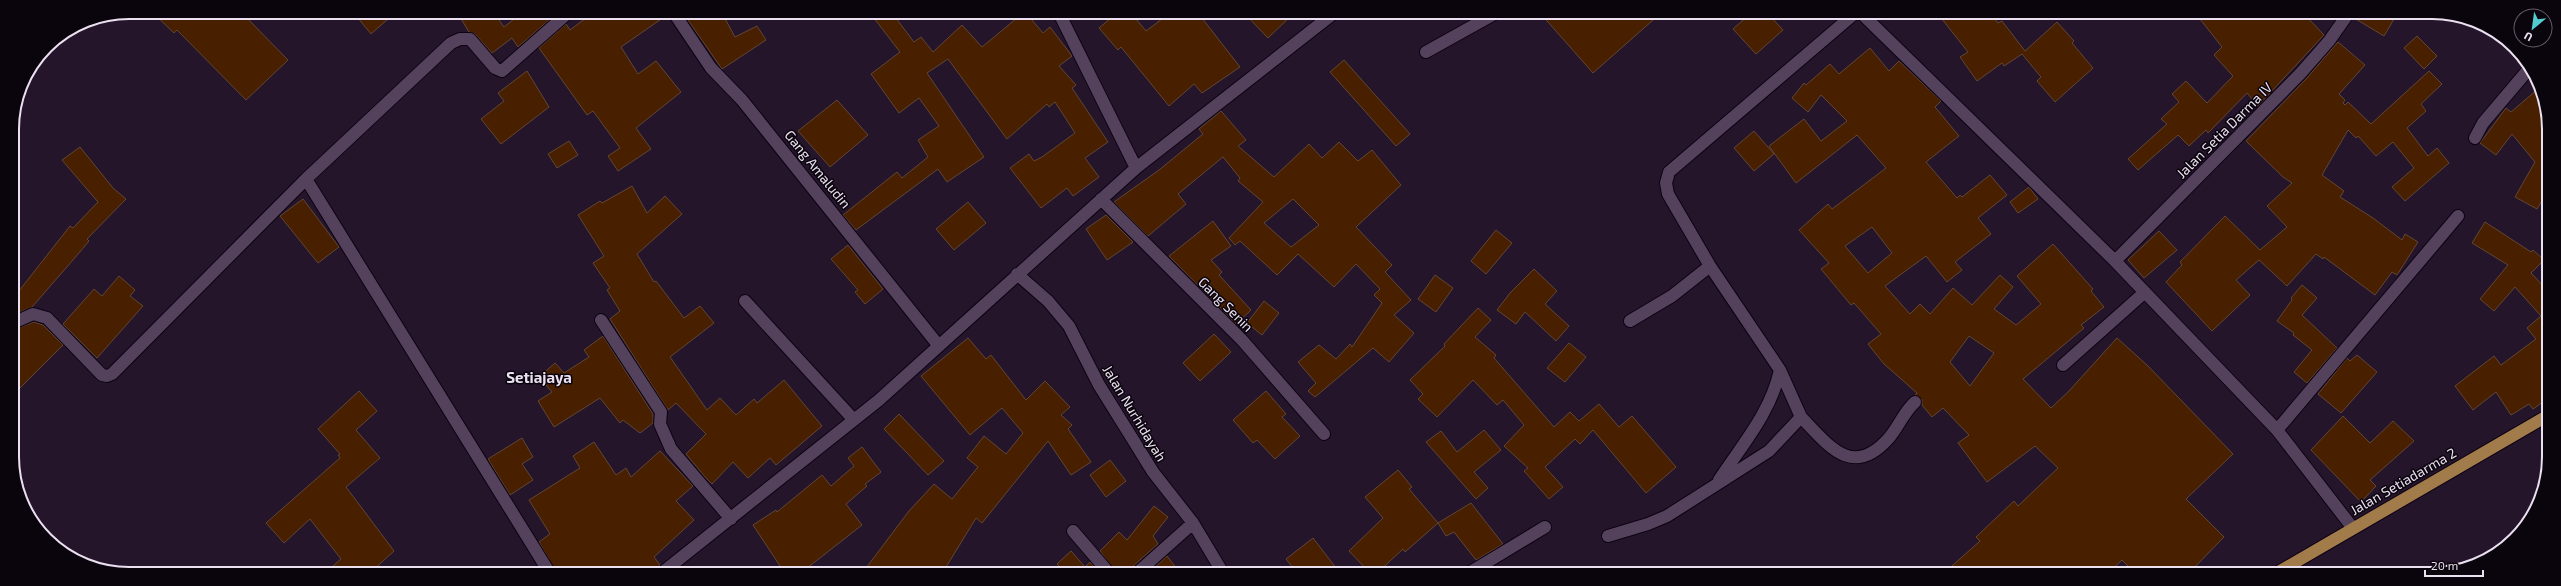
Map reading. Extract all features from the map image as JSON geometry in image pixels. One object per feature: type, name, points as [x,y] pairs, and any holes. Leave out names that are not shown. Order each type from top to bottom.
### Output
[{"type":"main road","name":"Jalan Setiadarma 2","points":[[2286,567],[2352,527],[2542,419]]},
{"type":"street","points":[[19,320],[34,314],[47,318],[102,375],[112,374],[306,179],[451,43],[460,39],[470,39],[495,68],[502,71],[561,19]]},
{"type":"street","name":"Gang Amaludin","points":[[679,19],[714,73],[742,100],[939,346]]},
{"type":"street","points":[[1062,19],[1136,168]]},
{"type":"street","points":[[669,567],[854,420],[939,346],[1136,168],[1326,19]]},
{"type":"street","points":[[1426,52],[1485,19]]},
{"type":"street","points":[[1848,19],[1669,172],[1666,183],[1668,194],[1710,266],[1780,370],[1801,417],[1830,446],[1845,457],[1866,457],[1887,440],[1915,402]]},
{"type":"street","points":[[1867,19],[2115,261],[2277,430],[2352,527]]},
{"type":"street","name":"Jalan Setia Darma IV","points":[[2115,261],[2300,74],[2329,41],[2344,19]]},
{"type":"street","points":[[2475,138],[2483,123],[2526,72]]},
{"type":"street","points":[[306,179],[546,567]]},
{"type":"street","name":"Gang Senin","points":[[1101,199],[1242,340],[1324,434]]},
{"type":"street","points":[[2277,430],[2458,216]]},
{"type":"street","points":[[1630,321],[1672,296],[1710,266]]},
{"type":"street","name":"Jalan Nurhidayah","points":[[1017,274],[1048,301],[1068,326],[1099,385],[1153,472],[1193,523],[1219,567]]},
{"type":"street","points":[[2063,365],[2145,292]]},
{"type":"street","points":[[745,301],[854,420]]},
{"type":"street","points":[[601,320],[661,412],[660,424],[671,449],[731,519]]},
{"type":"street","points":[[1716,485],[1764,413],[1776,391],[1780,370]]},
{"type":"street","points":[[1608,536],[1648,524],[1667,516],[1769,452],[1801,417]]},
{"type":"street","points":[[1145,567],[1193,523]]},
{"type":"street","points":[[1479,567],[1545,526]]},
{"type":"street","points":[[1072,531],[1104,567]]},
{"type":"building","points":[[159,19],[248,19],[288,60],[246,100],[177,30],[174,33]]},
{"type":"building","points":[[359,19],[388,19],[371,34]]},
{"type":"building","points":[[461,19],[498,19],[504,27],[514,19],[550,19],[518,47],[512,38],[492,53],[475,34],[469,32]]},
{"type":"building","points":[[585,19],[661,19],[621,47],[638,74],[656,61],[681,92],[636,128],[651,149],[618,171],[608,156],[620,148],[593,111],[587,115],[539,48],[566,24],[570,30]]},
{"type":"building","points":[[687,19],[725,19],[735,37],[757,26],[766,40],[722,69]]},
{"type":"building","points":[[875,19],[897,19],[914,42],[921,37],[933,52],[962,25],[982,47],[1016,19],[1031,19],[1043,33],[1050,27],[1072,56],[1059,66],[1076,85],[1072,88],[1108,142],[1085,158],[1099,177],[1073,196],[1067,188],[1041,208],[1010,168],[1029,154],[1034,161],[1042,157],[1075,133],[1055,102],[1049,107],[1047,104],[1007,139],[948,59],[927,73],[984,157],[947,182],[938,169],[856,230],[843,215],[897,172],[902,178],[928,157],[918,140],[939,126],[919,98],[899,113],[871,74],[900,52]]},
{"type":"building","points":[[1110,19],[1136,19],[1146,31],[1162,19],[1203,19],[1240,67],[1202,93],[1194,84],[1169,106],[1121,47],[1118,50],[1099,28]]},
{"type":"building","points":[[1250,19],[1288,19],[1268,38]]},
{"type":"building","points":[[1545,19],[1654,19],[1593,73]]},
{"type":"building","points":[[1744,19],[1773,19],[1783,30],[1756,54],[1733,29]]},
{"type":"building","points":[[1942,19],[1995,19],[1998,23],[2002,21],[2025,51],[2057,22],[2074,41],[2072,43],[2093,68],[2055,102],[2037,81],[2041,77],[2022,54],[2004,66],[2002,63],[1977,81],[1960,57],[1968,52]]},
{"type":"building","points":[[2200,19],[2309,19],[2324,35],[2258,106],[2247,93],[2208,133],[2206,130],[2189,146],[2178,135],[2138,170],[2128,159],[2167,124],[2161,119],[2179,102],[2172,94],[2186,81],[2207,103],[2233,76],[2214,55],[2222,47]]},
{"type":"building","points":[[2356,19],[2394,19],[2384,36]]},
{"type":"building","points":[[2417,36],[2437,56],[2424,69],[2404,48]]},
{"type":"building","points":[[2338,42],[2365,65],[2339,94],[2345,100],[2343,103],[2345,105],[2348,102],[2371,124],[2429,71],[2442,84],[2421,104],[2426,111],[2407,128],[2428,156],[2437,148],[2449,163],[2405,201],[2392,187],[2414,168],[2393,142],[2376,156],[2358,136],[2356,138],[2348,130],[2322,175],[2344,191],[2340,197],[2373,218],[2402,240],[2405,234],[2418,242],[2397,275],[2392,272],[2375,295],[2324,257],[2323,259],[2316,254],[2287,286],[2259,260],[2236,280],[2250,295],[2212,331],[2166,282],[2182,265],[2180,262],[2225,216],[2260,250],[2287,227],[2267,206],[2292,183],[2283,177],[2246,141],[2306,79]]},
{"type":"building","points":[[1870,48],[1889,71],[1899,61],[1941,101],[1935,107],[1959,136],[1926,162],[1957,198],[1960,195],[1962,197],[1990,175],[2007,195],[1978,218],[1991,234],[1955,262],[1962,270],[1947,282],[1926,256],[1885,286],[1910,314],[1920,304],[1930,314],[1953,288],[1972,305],[2000,275],[2013,287],[1994,309],[2016,325],[2041,304],[2017,276],[2053,244],[2093,289],[2091,291],[2104,307],[2081,325],[2084,328],[2023,379],[2051,408],[2069,391],[2117,338],[2148,366],[2233,454],[2186,499],[2224,537],[2195,567],[2129,567],[2122,560],[2114,567],[1951,567],[1980,541],[1976,537],[2014,501],[2018,506],[2058,468],[2035,446],[1987,482],[1958,443],[1969,435],[1943,408],[1932,417],[1922,405],[1922,400],[1915,395],[1917,393],[1884,364],[1868,344],[1881,334],[1854,303],[1851,305],[1821,269],[1829,263],[1799,230],[1828,204],[1832,209],[1886,168],[1857,135],[1796,183],[1769,146],[1804,119],[1821,141],[1847,121],[1821,95],[1808,112],[1792,98],[1804,83],[1806,85],[1830,64],[1839,74]],"holes":[[[1872,227],[1892,253],[1868,273],[1845,246]],[[1969,336],[1994,353],[1970,386],[1950,362]]]},
{"type":"building","points":[[1344,60],[1410,134],[1396,146],[1330,72]]},
{"type":"building","points":[[527,71],[549,107],[501,144],[481,119],[504,101],[498,93]]},
{"type":"building","points":[[2535,91],[2542,121],[2542,200],[2537,209],[2515,197],[2535,162],[2512,134],[2496,155],[2480,143],[2506,108],[2511,112]]},
{"type":"building","points":[[837,100],[868,135],[830,167],[798,131]]},
{"type":"building","points":[[1221,111],[1246,140],[1238,146],[1274,177],[1309,144],[1322,158],[1339,142],[1358,161],[1372,150],[1401,185],[1356,227],[1392,265],[1385,272],[1411,300],[1394,315],[1414,333],[1389,362],[1373,348],[1315,397],[1308,391],[1316,383],[1298,362],[1319,345],[1336,359],[1350,344],[1352,347],[1382,303],[1374,295],[1380,289],[1356,264],[1334,287],[1298,254],[1277,275],[1240,241],[1235,245],[1229,238],[1263,202],[1238,181],[1240,178],[1223,157],[1178,194],[1186,204],[1148,236],[1114,202],[1159,170],[1203,134],[1199,129]],"holes":[[[1293,199],[1319,225],[1291,247],[1264,223]]]},
{"type":"building","points":[[1754,131],[1774,154],[1754,171],[1734,148]]},
{"type":"building","points":[[569,141],[578,155],[557,168],[548,154]]},
{"type":"building","points":[[80,147],[113,188],[126,199],[87,239],[89,241],[32,307],[19,312],[19,291],[70,226],[73,228],[98,202],[62,160]]},
{"type":"building","points":[[632,186],[647,213],[665,196],[682,214],[637,254],[654,282],[656,281],[684,318],[700,306],[714,323],[670,357],[707,410],[720,398],[736,415],[754,399],[757,403],[784,380],[822,426],[776,465],[770,458],[748,478],[733,462],[712,484],[706,478],[686,454],[706,434],[676,403],[668,410],[610,319],[620,311],[607,290],[610,288],[593,263],[604,256],[578,215],[600,201],[602,203]]},
{"type":"building","points":[[2029,187],[2038,199],[2018,213],[2010,202]]},
{"type":"building","points":[[303,199],[339,247],[318,263],[280,216]]},
{"type":"building","points":[[968,202],[986,223],[954,250],[936,229]]},
{"type":"building","points":[[1106,215],[1133,242],[1107,260],[1086,229]]},
{"type":"building","points":[[1213,221],[1231,246],[1211,260],[1222,272],[1219,275],[1251,310],[1236,324],[1169,256]]},
{"type":"building","points":[[2485,222],[2531,252],[2533,250],[2542,258],[2542,262],[2531,273],[2542,285],[2542,403],[2533,409],[2529,404],[2511,415],[2496,392],[2473,410],[2455,386],[2494,356],[2501,365],[2536,339],[2527,328],[2541,316],[2515,287],[2494,311],[2480,299],[2508,265],[2472,243]]},
{"type":"building","points":[[1496,230],[1512,243],[1486,274],[1471,261]]},
{"type":"building","points":[[2159,231],[2177,250],[2144,278],[2128,260]]},
{"type":"building","points":[[848,245],[883,289],[865,304],[855,292],[858,290],[831,259]]},
{"type":"building","points":[[1534,269],[1557,291],[1545,304],[1569,326],[1556,341],[1525,312],[1516,324],[1497,310],[1510,293]]},
{"type":"building","points":[[1435,275],[1453,288],[1436,312],[1418,299]]},
{"type":"building","points":[[119,276],[135,290],[130,296],[143,306],[97,358],[63,324],[94,289],[102,296]]},
{"type":"building","points":[[2302,285],[2317,298],[2302,315],[2337,348],[2307,383],[2294,372],[2312,350],[2293,335],[2294,333],[2277,321],[2292,300],[2291,298]]},
{"type":"building","points":[[1264,301],[1279,313],[1262,335],[1247,323]]},
{"type":"building","points":[[1478,308],[1491,320],[1475,337],[1496,355],[1494,358],[1554,427],[1570,412],[1579,421],[1599,404],[1619,427],[1632,416],[1676,467],[1646,493],[1593,430],[1580,444],[1575,439],[1545,467],[1563,487],[1549,499],[1524,471],[1528,468],[1504,446],[1524,425],[1503,400],[1497,405],[1473,380],[1437,417],[1418,399],[1423,394],[1410,380],[1445,346],[1444,344]]},
{"type":"building","points":[[34,322],[43,325],[63,345],[19,389],[19,328]]},
{"type":"building","points":[[1214,334],[1231,352],[1200,381],[1183,363]]},
{"type":"building","points":[[603,336],[653,414],[653,423],[640,433],[623,420],[620,423],[600,398],[554,427],[538,401],[552,392],[539,377],[555,363],[564,373],[589,357],[584,350]]},
{"type":"building","points":[[968,338],[986,359],[991,355],[1026,400],[1045,381],[1070,407],[1061,415],[1072,425],[1068,429],[1091,462],[1071,475],[1048,441],[982,523],[976,518],[946,567],[867,567],[909,511],[934,484],[952,499],[978,467],[967,458],[984,436],[1006,454],[1023,433],[1002,408],[970,435],[921,376]]},
{"type":"building","points":[[1569,343],[1586,357],[1565,382],[1547,368]]},
{"type":"building","points":[[2357,355],[2377,372],[2341,413],[2318,394],[2347,358],[2350,361]]},
{"type":"building","points":[[359,391],[377,411],[356,430],[380,458],[346,487],[394,551],[376,567],[332,567],[341,559],[310,519],[284,543],[266,523],[340,458],[338,455],[340,454],[318,429]]},
{"type":"building","points":[[1266,391],[1286,414],[1282,417],[1300,436],[1275,459],[1257,440],[1253,443],[1233,420]]},
{"type":"building","points":[[899,414],[944,461],[928,475],[884,429]]},
{"type":"building","points":[[2343,416],[2370,443],[2393,421],[2414,441],[2370,480],[2376,486],[2361,502],[2311,450]]},
{"type":"building","points":[[1484,430],[1501,450],[1474,472],[1488,488],[1476,499],[1426,442],[1441,431],[1457,452]]},
{"type":"building","points":[[522,438],[533,457],[522,464],[533,480],[510,495],[488,459]]},
{"type":"building","points":[[594,442],[616,475],[626,468],[631,477],[660,451],[693,486],[676,501],[694,520],[654,557],[660,565],[659,567],[553,567],[539,542],[550,534],[529,500],[580,468],[573,456]]},
{"type":"building","points":[[862,447],[881,472],[865,484],[867,486],[846,504],[862,525],[808,567],[781,567],[753,525],[776,510],[777,512],[822,475],[831,486],[854,466],[848,458]]},
{"type":"building","points":[[1110,460],[1126,481],[1106,497],[1090,475]]},
{"type":"building","points":[[1398,470],[1412,487],[1409,489],[1438,523],[1405,552],[1403,549],[1384,567],[1364,567],[1349,551],[1383,518],[1365,497]]},
{"type":"building","points":[[1471,503],[1503,544],[1476,560],[1454,532],[1446,536],[1438,523]]},
{"type":"building","points":[[1154,506],[1168,517],[1153,536],[1158,544],[1132,567],[1112,567],[1100,551],[1119,532],[1127,540]]},
{"type":"building","points":[[1313,538],[1335,567],[1292,567],[1286,559]]},
{"type":"building","points":[[1071,551],[1085,567],[1060,567],[1057,564]]},
{"type":"building","points":[[1167,556],[1175,567],[1155,567]]},
{"type":"building","points":[[1090,562],[1094,567],[1085,567]]},
{"type":"district","name":"Setiajaya","points":[[539,377]]}]
